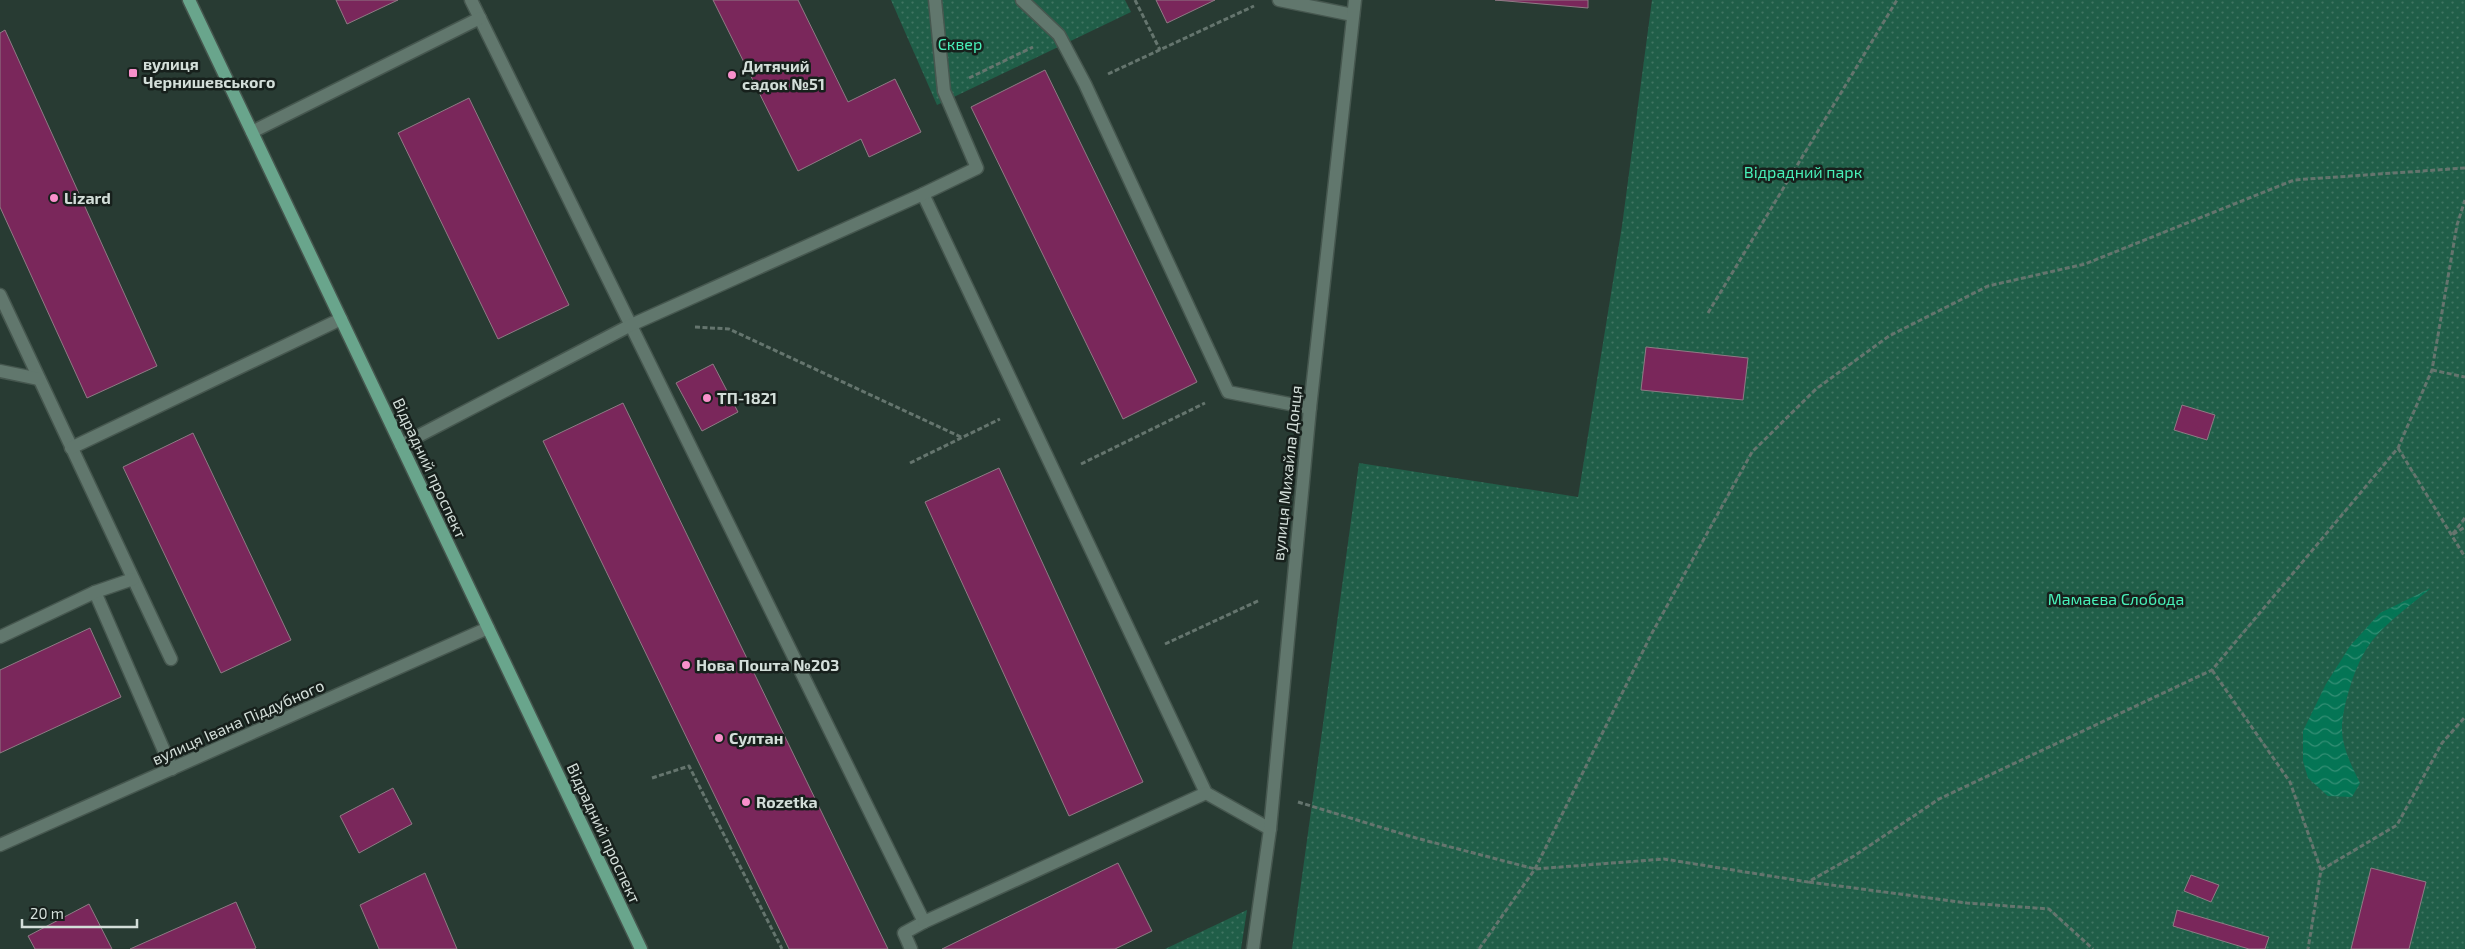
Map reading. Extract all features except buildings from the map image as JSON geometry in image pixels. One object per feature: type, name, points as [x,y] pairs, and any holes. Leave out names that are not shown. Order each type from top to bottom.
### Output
[{"type":"main road","name":"Відрадний проспект","points":[[189,0],[641,949]]},
{"type":"street","points":[[471,0],[924,922]]},
{"type":"street","points":[[401,445],[631,324],[923,194],[977,168],[944,91],[935,0]]},
{"type":"street","points":[[1022,0],[1059,35],[1085,84],[1228,392],[1310,408]]},
{"type":"street","points":[[1279,0],[1353,15]]},
{"type":"street","name":"вулиця Михайла Донця","points":[[1253,949],[1270,829],[1310,408],[1355,0]]},
{"type":"street","points":[[252,132],[480,18]]},
{"type":"street","points":[[923,194],[1206,793],[1270,829]]},
{"type":"street","points":[[0,295],[171,659]]},
{"type":"street","points":[[72,448],[341,319]]},
{"type":"street","points":[[0,371],[39,379]]},
{"type":"street","points":[[0,637],[95,592],[134,579]]},
{"type":"street","points":[[95,592],[172,769]]},
{"type":"street","name":"вулиця Івана Піддубного","points":[[0,845],[488,628]]},
{"type":"street","points":[[911,949],[904,933],[924,922],[1206,793]]},
{"type":"path","points":[[1135,0],[1160,50]]},
{"type":"path","points":[[1708,313],[1896,0]]},
{"type":"path","points":[[1085,84],[1258,4]]},
{"type":"path","points":[[944,91],[1059,35]]},
{"type":"path","points":[[1479,949],[1535,869],[1652,633],[1752,452],[1816,389],[1889,336],[1988,286],[2086,264],[2294,180],[2465,168]]},
{"type":"path","points":[[1808,882],[1854,856],[1939,799],[2212,670],[2398,448],[2432,370],[2457,225],[2465,200]]},
{"type":"path","points":[[690,327],[729,329],[963,438]]},
{"type":"path","points":[[2432,370],[2465,377]]},
{"type":"path","points":[[1056,476],[1228,392]]},
{"type":"path","points":[[910,463],[1023,408]]},
{"type":"path","points":[[2398,448],[2465,557]]},
{"type":"path","points":[[2452,535],[2465,518]]},
{"type":"path","points":[[2452,535],[2465,527]]},
{"type":"path","points":[[1141,655],[1260,600]]},
{"type":"path","points":[[2212,670],[2290,782],[2321,870],[2308,949]]},
{"type":"path","points":[[2321,870],[2397,824],[2442,742],[2465,717]]},
{"type":"path","points":[[652,778],[689,766],[782,949]]},
{"type":"path","points":[[1295,801],[1416,838],[1535,869],[1664,860],[1808,882],[1967,903],[2049,909],[2093,949]]},
{"type":"green space","name":"Сквер","points":[[891,0],[1125,0],[1131,12],[937,105]]},
{"type":"green space","name":"Мамаєва Слобода","points":[[1652,0],[2465,0],[2465,949],[1292,949],[1359,463],[1578,497],[1622,226]]},
{"type":"green space","points":[[1247,910],[1241,949],[1165,949]]},
{"type":"water","points":[[2431,588],[2380,631],[2362,656],[2347,698],[2342,729],[2346,750],[2360,783],[2352,797],[2328,796],[2308,778],[2303,761],[2303,731],[2326,684],[2350,646],[2380,613]]},
{"type":"place","name":"вулиця Чернишевського","points":[[133,73]]},
{"type":"place","name":"Дитячий садок №51","points":[[732,75]]},
{"type":"place","name":"Lizard","points":[[54,198]]},
{"type":"place","name":"ТП-1821","points":[[707,398]]},
{"type":"place","name":"Нова Пошта №203","points":[[686,665]]},
{"type":"place","name":"Султан","points":[[719,738]]},
{"type":"place","name":"Rozetka","points":[[746,802]]},
{"type":"park label","name":"Відрадний парк","points":[[1803,172]]}]
